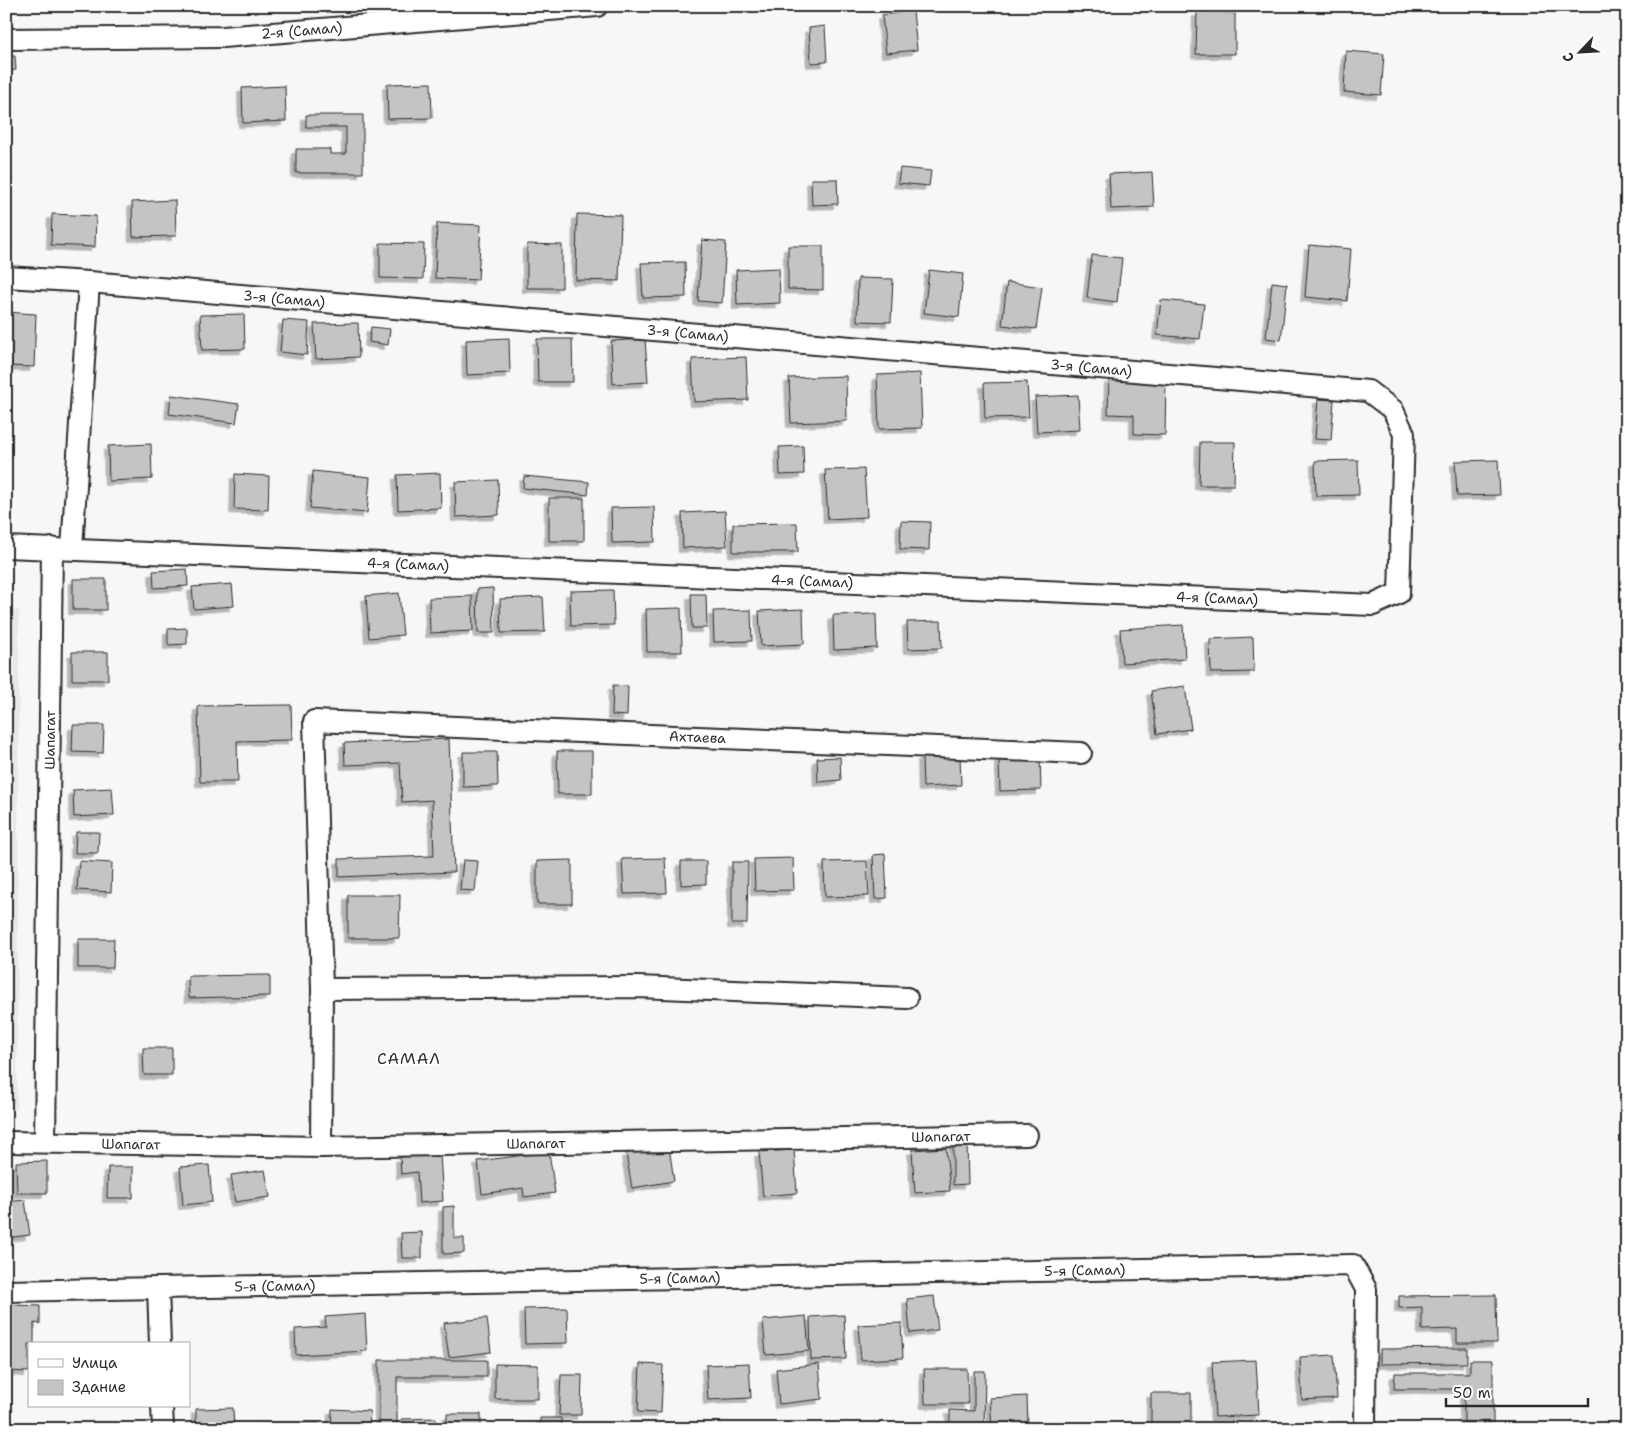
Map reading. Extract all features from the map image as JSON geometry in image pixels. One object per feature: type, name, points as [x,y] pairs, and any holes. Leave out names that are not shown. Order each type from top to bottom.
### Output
[{"type":"street","name":"2-я (Самал)","points":[[6,40],[224,37],[597,6]]},
{"type":"street","name":"3-я (Самал)","points":[[6,277],[89,282],[1368,391]]},
{"type":"street","name":"Шапагат","points":[[45,1142],[62,549],[89,282]]},
{"type":"street","name":"4-я (Самал)","points":[[6,547],[1373,605],[1399,593],[1404,434],[1393,410],[1368,391]]},
{"type":"street","name":"Ахтаева","points":[[322,989],[314,721],[1081,753]]},
{"type":"street","points":[[321,1147],[322,989],[638,987],[907,998]]},
{"type":"street","name":"Шапагат","points":[[6,1142],[321,1147],[1027,1135]]},
{"type":"street","name":"5-я (Самал)","points":[[6,1292],[1352,1265],[1366,1288],[1365,1429]]},
{"type":"street","points":[[158,1288],[160,1342]]},
{"type":"street","points":[[162,1408],[163,1429]]},
{"type":"shaded area","points":[[6,610],[19,610],[17,1109],[6,1109]]},
{"type":"building","points":[[913,11],[917,50],[886,53],[882,15]]},
{"type":"building","points":[[1197,12],[1235,13],[1235,54],[1196,54]]},
{"type":"building","points":[[825,26],[827,62],[811,63],[809,28]]},
{"type":"building","points":[[1346,51],[1384,54],[1381,95],[1344,92]]},
{"type":"building","points":[[15,56],[16,70],[6,71],[6,57]]},
{"type":"building","points":[[431,83],[432,118],[388,119],[387,84]]},
{"type":"building","points":[[285,86],[286,121],[243,123],[242,88]]},
{"type":"building","points":[[306,115],[363,115],[363,173],[296,173],[296,149],[330,149],[330,154],[346,154],[346,127],[306,127]]},
{"type":"building","points":[[900,168],[931,171],[929,186],[898,183]]},
{"type":"building","points":[[1152,172],[1154,207],[1111,209],[1109,174]]},
{"type":"building","points":[[811,179],[837,179],[838,204],[812,205]]},
{"type":"building","points":[[175,200],[176,236],[133,237],[132,202]]},
{"type":"building","points":[[52,214],[96,216],[95,247],[51,245]]},
{"type":"building","points":[[577,214],[621,215],[619,281],[576,280]]},
{"type":"building","points":[[11,218],[12,253],[6,253],[6,219]]},
{"type":"building","points":[[437,223],[481,225],[478,280],[435,278]]},
{"type":"building","points":[[702,240],[726,242],[722,303],[698,301]]},
{"type":"building","points":[[380,243],[424,244],[423,279],[380,278]]},
{"type":"building","points":[[527,244],[562,245],[562,288],[527,288]]},
{"type":"building","points":[[1309,245],[1351,249],[1347,301],[1305,297]]},
{"type":"building","points":[[788,246],[823,246],[823,290],[788,289]]},
{"type":"building","points":[[1092,255],[1122,258],[1117,302],[1087,298]]},
{"type":"building","points":[[685,262],[686,297],[643,298],[641,263]]},
{"type":"building","points":[[779,268],[780,303],[737,305],[736,270]]},
{"type":"building","points":[[929,270],[963,274],[959,317],[924,313]]},
{"type":"building","points":[[858,278],[893,279],[891,322],[857,321]]},
{"type":"building","points":[[1007,282],[1042,287],[1036,329],[1002,325]]},
{"type":"building","points":[[1272,282],[1287,284],[1281,340],[1266,338]]},
{"type":"building","points":[[1161,300],[1204,304],[1200,339],[1157,335]]},
{"type":"building","points":[[6,312],[36,314],[34,367],[6,366]]},
{"type":"building","points":[[244,314],[245,349],[202,350],[200,315]]},
{"type":"building","points":[[283,320],[309,322],[307,355],[280,352]]},
{"type":"building","points":[[358,323],[359,357],[316,359],[314,324]]},
{"type":"building","points":[[371,327],[390,329],[388,345],[369,342]]},
{"type":"building","points":[[509,338],[510,373],[467,375],[466,340]]},
{"type":"building","points":[[537,339],[572,339],[573,382],[538,382]]},
{"type":"building","points":[[645,339],[648,382],[613,384],[611,341]]},
{"type":"building","points":[[746,357],[748,400],[694,402],[692,359]]},
{"type":"building","points":[[920,373],[922,428],[879,429],[877,375]]},
{"type":"building","points":[[846,376],[847,421],[791,423],[789,378]]},
{"type":"building","points":[[1109,379],[1166,381],[1165,435],[1134,434],[1134,415],[1108,414]]},
{"type":"building","points":[[1027,382],[1029,417],[985,418],[984,383]]},
{"type":"building","points":[[171,395],[239,404],[236,423],[169,414]]},
{"type":"building","points":[[1078,395],[1080,430],[1037,432],[1035,397]]},
{"type":"building","points":[[1318,399],[1334,400],[1331,440],[1315,439]]},
{"type":"building","points":[[1200,442],[1235,442],[1234,485],[1199,485]]},
{"type":"building","points":[[151,444],[152,479],[109,481],[108,446]]},
{"type":"building","points":[[803,446],[804,474],[780,475],[779,447]]},
{"type":"building","points":[[1358,460],[1359,495],[1316,496],[1315,461]]},
{"type":"building","points":[[1498,460],[1500,495],[1457,496],[1455,461]]},
{"type":"building","points":[[864,469],[867,517],[828,519],[825,470]]},
{"type":"building","points":[[313,471],[370,477],[367,513],[310,508]]},
{"type":"building","points":[[440,473],[441,508],[398,510],[397,475]]},
{"type":"building","points":[[235,474],[269,476],[268,510],[234,509]]},
{"type":"building","points":[[524,476],[589,482],[588,495],[523,488]]},
{"type":"building","points":[[498,480],[499,515],[456,517],[455,482]]},
{"type":"building","points":[[549,498],[584,498],[584,541],[549,541]]},
{"type":"building","points":[[654,507],[655,542],[612,543],[611,508]]},
{"type":"building","points":[[725,511],[727,546],[683,548],[682,513]]},
{"type":"building","points":[[901,521],[930,522],[929,550],[900,549]]},
{"type":"building","points":[[797,523],[798,552],[733,552],[733,524]]},
{"type":"building","points":[[187,569],[188,586],[154,588],[153,571]]},
{"type":"building","points":[[73,579],[106,579],[106,610],[73,610]]},
{"type":"building","points":[[232,584],[234,606],[194,609],[192,587]]},
{"type":"building","points":[[493,588],[494,633],[478,633],[477,589]]},
{"type":"building","points":[[613,590],[614,625],[571,626],[570,591]]},
{"type":"building","points":[[399,593],[403,635],[369,638],[366,596]]},
{"type":"building","points":[[691,594],[706,594],[707,628],[692,628]]},
{"type":"building","points":[[472,596],[473,631],[430,633],[429,598]]},
{"type":"building","points":[[543,597],[545,632],[501,633],[500,599]]},
{"type":"building","points":[[681,608],[682,652],[647,652],[646,609]]},
{"type":"building","points":[[803,609],[804,644],[761,646],[759,611]]},
{"type":"building","points":[[751,610],[752,641],[714,642],[713,611]]},
{"type":"building","points":[[876,614],[877,648],[834,650],[833,615]]},
{"type":"building","points":[[941,621],[942,648],[908,649],[907,622]]},
{"type":"building","points":[[1183,625],[1185,659],[1122,663],[1120,629]]},
{"type":"building","points":[[187,628],[187,644],[168,645],[168,629]]},
{"type":"building","points":[[1253,637],[1254,672],[1211,673],[1210,639]]},
{"type":"building","points":[[72,652],[108,652],[108,680],[72,680]]},
{"type":"building","points":[[613,685],[628,686],[627,716],[612,715]]},
{"type":"building","points":[[1185,686],[1191,729],[1157,734],[1151,691]]},
{"type":"building","points":[[291,705],[292,740],[237,741],[238,782],[200,782],[198,706]]},
{"type":"building","points":[[73,725],[104,725],[103,753],[72,752]]},
{"type":"building","points":[[449,739],[454,872],[339,877],[339,859],[434,856],[432,800],[402,802],[400,763],[345,765],[344,743]]},
{"type":"building","points":[[557,751],[592,751],[592,794],[558,794]]},
{"type":"building","points":[[463,752],[497,752],[498,786],[463,787]]},
{"type":"building","points":[[960,755],[961,785],[923,787],[922,756]]},
{"type":"building","points":[[1040,756],[1041,790],[1000,791],[999,758]]},
{"type":"building","points":[[840,757],[841,780],[818,782],[817,758]]},
{"type":"building","points":[[112,788],[114,815],[74,817],[73,790]]},
{"type":"building","points":[[76,832],[99,832],[98,853],[75,853]]},
{"type":"building","points":[[885,854],[887,898],[875,899],[873,855]]},
{"type":"building","points":[[665,858],[667,893],[624,894],[622,859]]},
{"type":"building","points":[[793,858],[794,890],[755,891],[754,859]]},
{"type":"building","points":[[463,860],[478,861],[475,891],[460,890]]},
{"type":"building","points":[[572,860],[572,904],[537,904],[537,861]]},
{"type":"building","points":[[79,861],[112,863],[111,892],[77,890]]},
{"type":"building","points":[[681,861],[706,861],[706,884],[681,885]]},
{"type":"building","points":[[867,861],[869,896],[825,897],[824,862]]},
{"type":"building","points":[[732,862],[748,862],[747,924],[732,924]]},
{"type":"building","points":[[348,895],[400,895],[399,938],[348,938]]},
{"type":"building","points":[[78,939],[114,939],[113,968],[78,968]]},
{"type":"building","points":[[270,975],[270,996],[189,998],[188,976]]},
{"type":"building","points":[[143,1048],[172,1048],[172,1075],[144,1075]]},
{"type":"building","points":[[967,1140],[968,1184],[953,1185],[953,1141]]},
{"type":"building","points":[[669,1147],[674,1181],[632,1188],[626,1153]]},
{"type":"building","points":[[946,1148],[950,1191],[915,1193],[912,1150]]},
{"type":"building","points":[[794,1150],[797,1193],[763,1196],[759,1152]]},
{"type":"building","points":[[549,1152],[555,1193],[524,1197],[523,1188],[482,1194],[478,1161]]},
{"type":"building","points":[[440,1154],[443,1201],[419,1203],[417,1172],[401,1174],[400,1157]]},
{"type":"building","points":[[47,1161],[47,1193],[17,1193],[16,1162]]},
{"type":"building","points":[[209,1165],[212,1202],[183,1205],[180,1167]]},
{"type":"building","points":[[108,1167],[133,1167],[133,1198],[107,1198]]},
{"type":"building","points":[[265,1170],[270,1197],[235,1202],[231,1175]]},
{"type":"building","points":[[25,1200],[30,1235],[6,1238],[6,1202]]},
{"type":"building","points":[[454,1206],[454,1238],[464,1238],[464,1253],[443,1254],[443,1207]]},
{"type":"building","points":[[422,1232],[422,1258],[402,1258],[401,1233]]},
{"type":"building","points":[[1496,1295],[1497,1343],[1457,1343],[1457,1329],[1422,1330],[1422,1307],[1399,1308],[1399,1296]]},
{"type":"building","points":[[934,1296],[938,1330],[910,1333],[907,1299]]},
{"type":"building","points":[[11,1305],[40,1306],[40,1324],[34,1323],[34,1342],[28,1342],[28,1372],[9,1371]]},
{"type":"building","points":[[567,1308],[568,1343],[525,1344],[524,1309]]},
{"type":"building","points":[[365,1314],[367,1351],[296,1355],[295,1329],[326,1327],[325,1317]]},
{"type":"building","points":[[844,1315],[846,1359],[811,1360],[810,1317]]},
{"type":"building","points":[[806,1316],[809,1351],[766,1355],[763,1320]]},
{"type":"building","points":[[487,1318],[491,1352],[449,1357],[444,1323]]},
{"type":"building","points":[[901,1323],[903,1358],[861,1360],[858,1325]]},
{"type":"building","points":[[1467,1348],[1467,1363],[1380,1364],[1380,1349]]},
{"type":"building","points":[[1334,1355],[1337,1398],[1302,1400],[1300,1357]]},
{"type":"building","points":[[379,1360],[487,1360],[487,1377],[397,1377],[397,1429],[379,1429]]},
{"type":"building","points":[[1256,1360],[1259,1415],[1215,1417],[1212,1362]]},
{"type":"building","points":[[1470,1360],[1493,1360],[1493,1422],[1464,1422],[1464,1389],[1394,1389],[1395,1373],[1470,1373]]},
{"type":"building","points":[[749,1363],[751,1398],[708,1400],[706,1365]]},
{"type":"building","points":[[495,1364],[538,1365],[538,1399],[495,1399]]},
{"type":"building","points":[[640,1364],[663,1365],[661,1413],[638,1412]]},
{"type":"building","points":[[819,1364],[822,1399],[779,1404],[776,1369]]},
{"type":"building","points":[[924,1369],[967,1369],[968,1404],[925,1404]]},
{"type":"building","points":[[974,1371],[985,1371],[984,1429],[950,1429],[950,1410],[974,1411]]},
{"type":"building","points":[[561,1375],[582,1375],[581,1415],[559,1415]]},
{"type":"building","points":[[1151,1393],[1191,1393],[1191,1429],[1151,1429]]},
{"type":"building","points":[[1027,1396],[1028,1426],[992,1428],[990,1398]]},
{"type":"building","points":[[233,1408],[234,1429],[196,1429],[196,1409]]},
{"type":"building","points":[[332,1409],[370,1411],[369,1429],[331,1429]]},
{"type":"building","points":[[447,1414],[481,1414],[481,1429],[447,1429]]},
{"type":"building","points":[[436,1418],[436,1429],[402,1429],[401,1419]]},
{"type":"building","points":[[540,1418],[561,1418],[562,1429],[540,1429]]},
{"type":"building","points":[[319,1423],[319,1429],[261,1429],[261,1425]]},
{"type":"building","points":[[1063,1423],[1104,1423],[1104,1429],[1063,1429]]},
{"type":"district","name":"САМАЛ","points":[[409,1058]]}]
